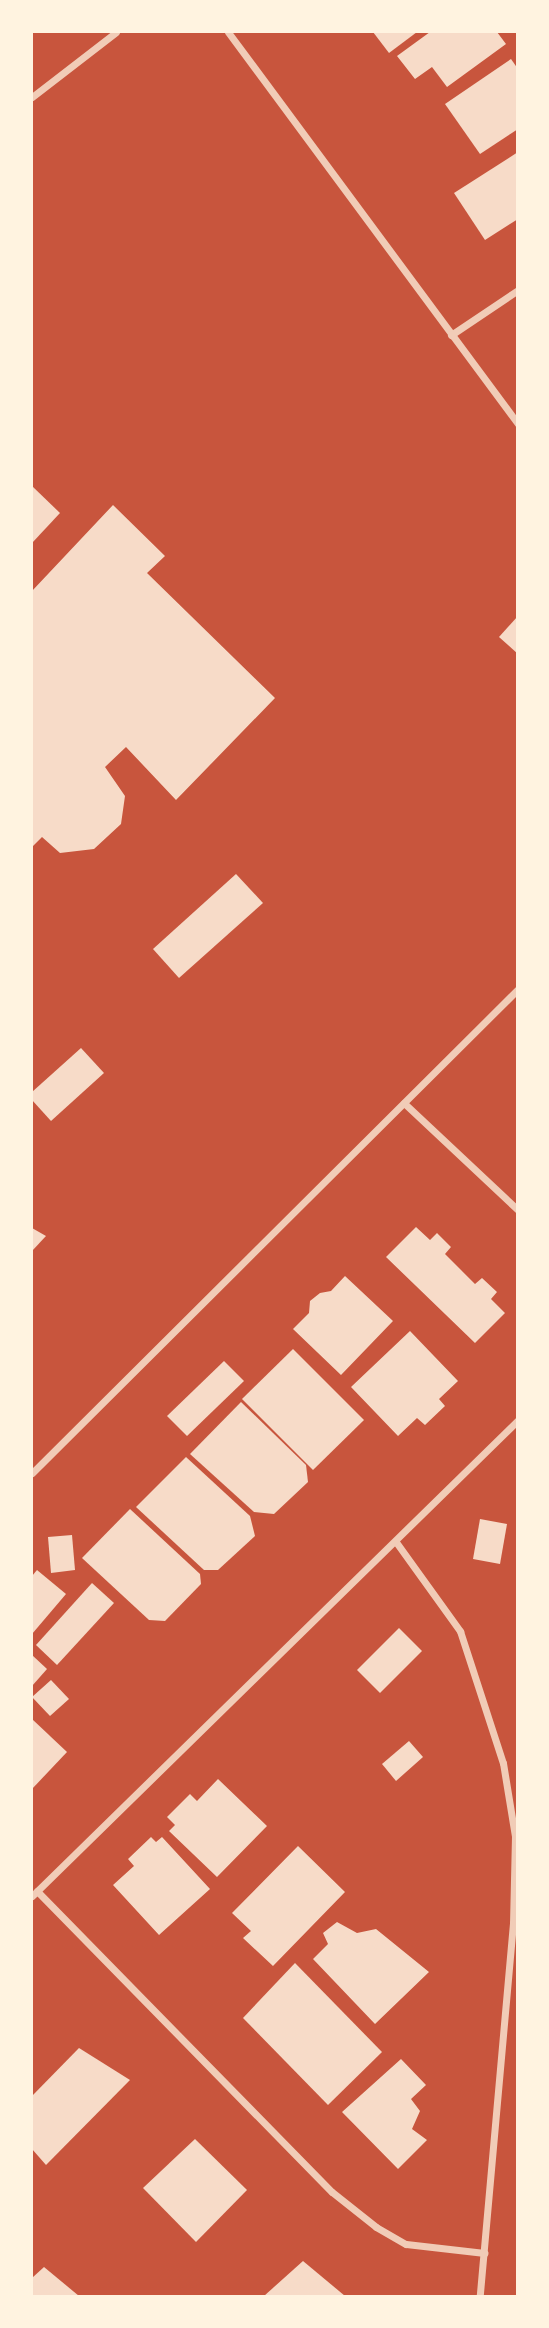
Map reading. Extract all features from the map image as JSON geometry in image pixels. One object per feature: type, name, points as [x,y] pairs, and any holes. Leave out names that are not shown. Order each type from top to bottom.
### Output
[{"type":"street","points":[[32,97],[116,32]]},
{"type":"street","points":[[228,32],[517,424]]},
{"type":"street","points":[[451,335],[517,290]]},
{"type":"street","points":[[32,1473],[517,989]]},
{"type":"street","points":[[404,1103],[517,1210]]},
{"type":"street","points":[[484,2253],[406,2244],[376,2227],[332,2192],[34,1894],[396,1542],[517,1420]]},
{"type":"street","points":[[396,1542],[460,1631],[503,1763],[515,1836],[513,1923],[480,2297]]},
{"type":"building","points":[[373,32],[417,32],[389,53]]},
{"type":"building","points":[[430,32],[497,32],[506,44],[447,87],[432,67],[415,79],[397,56]]},
{"type":"building","points":[[511,59],[518,69],[518,129],[480,154],[445,104]]},
{"type":"building","points":[[518,152],[518,219],[485,240],[454,193]]},
{"type":"building","points":[[32,486],[60,513],[32,543]]},
{"type":"building","points":[[113,505],[165,556],[147,573],[275,698],[176,800],[126,747],[105,767],[125,796],[121,824],[94,849],[60,853],[42,837],[32,847],[32,591]]},
{"type":"building","points":[[518,616],[518,654],[499,637]]},
{"type":"building","points":[[236,874],[263,903],[179,978],[153,949]]},
{"type":"building","points":[[81,1048],[104,1073],[51,1121],[32,1100],[32,1092]]},
{"type":"building","points":[[416,1227],[430,1240],[437,1233],[451,1247],[445,1254],[475,1284],[482,1278],[497,1292],[491,1299],[505,1313],[475,1343],[386,1257]]},
{"type":"building","points":[[32,1228],[46,1236],[32,1251]]},
{"type":"building","points":[[345,1276],[393,1321],[341,1375],[293,1329],[309,1313],[310,1301],[320,1293],[331,1291]]},
{"type":"building","points":[[410,1331],[458,1381],[439,1399],[445,1406],[425,1425],[417,1418],[398,1436],[351,1387]]},
{"type":"building","points":[[293,1349],[364,1420],[313,1470],[242,1399]]},
{"type":"building","points":[[224,1361],[244,1381],[187,1436],[167,1416]]},
{"type":"building","points":[[241,1402],[306,1465],[308,1482],[274,1514],[254,1512],[190,1454]]},
{"type":"building","points":[[186,1457],[250,1516],[255,1536],[218,1570],[204,1570],[136,1507]]},
{"type":"building","points":[[130,1509],[200,1574],[201,1584],[165,1621],[149,1620],[82,1558]]},
{"type":"building","points":[[480,1519],[507,1524],[500,1564],[473,1559]]},
{"type":"building","points":[[72,1535],[75,1570],[51,1573],[48,1537]]},
{"type":"building","points":[[37,1570],[66,1594],[32,1634],[32,1576]]},
{"type":"building","points":[[92,1583],[114,1603],[57,1665],[36,1645]]},
{"type":"building","points":[[399,1628],[422,1651],[380,1693],[357,1670]]},
{"type":"building","points":[[32,1655],[47,1669],[32,1686]]},
{"type":"building","points":[[51,1680],[69,1699],[50,1716],[32,1697]]},
{"type":"building","points":[[32,1719],[67,1752],[32,1789]]},
{"type":"building","points":[[409,1741],[423,1757],[396,1781],[382,1764]]},
{"type":"building","points":[[218,1779],[267,1826],[217,1877],[169,1831],[175,1825],[167,1817],[190,1794],[197,1801]]},
{"type":"building","points":[[151,1837],[156,1842],[162,1837],[210,1889],[159,1935],[113,1885],[134,1866],[128,1859]]},
{"type":"building","points":[[298,1846],[345,1892],[273,1966],[243,1938],[251,1931],[232,1913]]},
{"type":"building","points":[[337,1922],[357,1933],[376,1929],[429,1972],[375,2024],[313,1959],[328,1944],[323,1933]]},
{"type":"building","points":[[295,1963],[382,2052],[328,2105],[243,2018]]},
{"type":"building","points":[[79,2048],[130,2080],[46,2165],[32,2149],[32,2096]]},
{"type":"building","points":[[401,2059],[426,2085],[411,2099],[420,2111],[412,2129],[427,2140],[398,2169],[342,2112]]},
{"type":"building","points":[[195,2139],[247,2190],[196,2242],[143,2188]]},
{"type":"building","points":[[303,2261],[345,2296],[264,2296]]},
{"type":"building","points":[[44,2267],[79,2296],[32,2296],[32,2278]]}]
